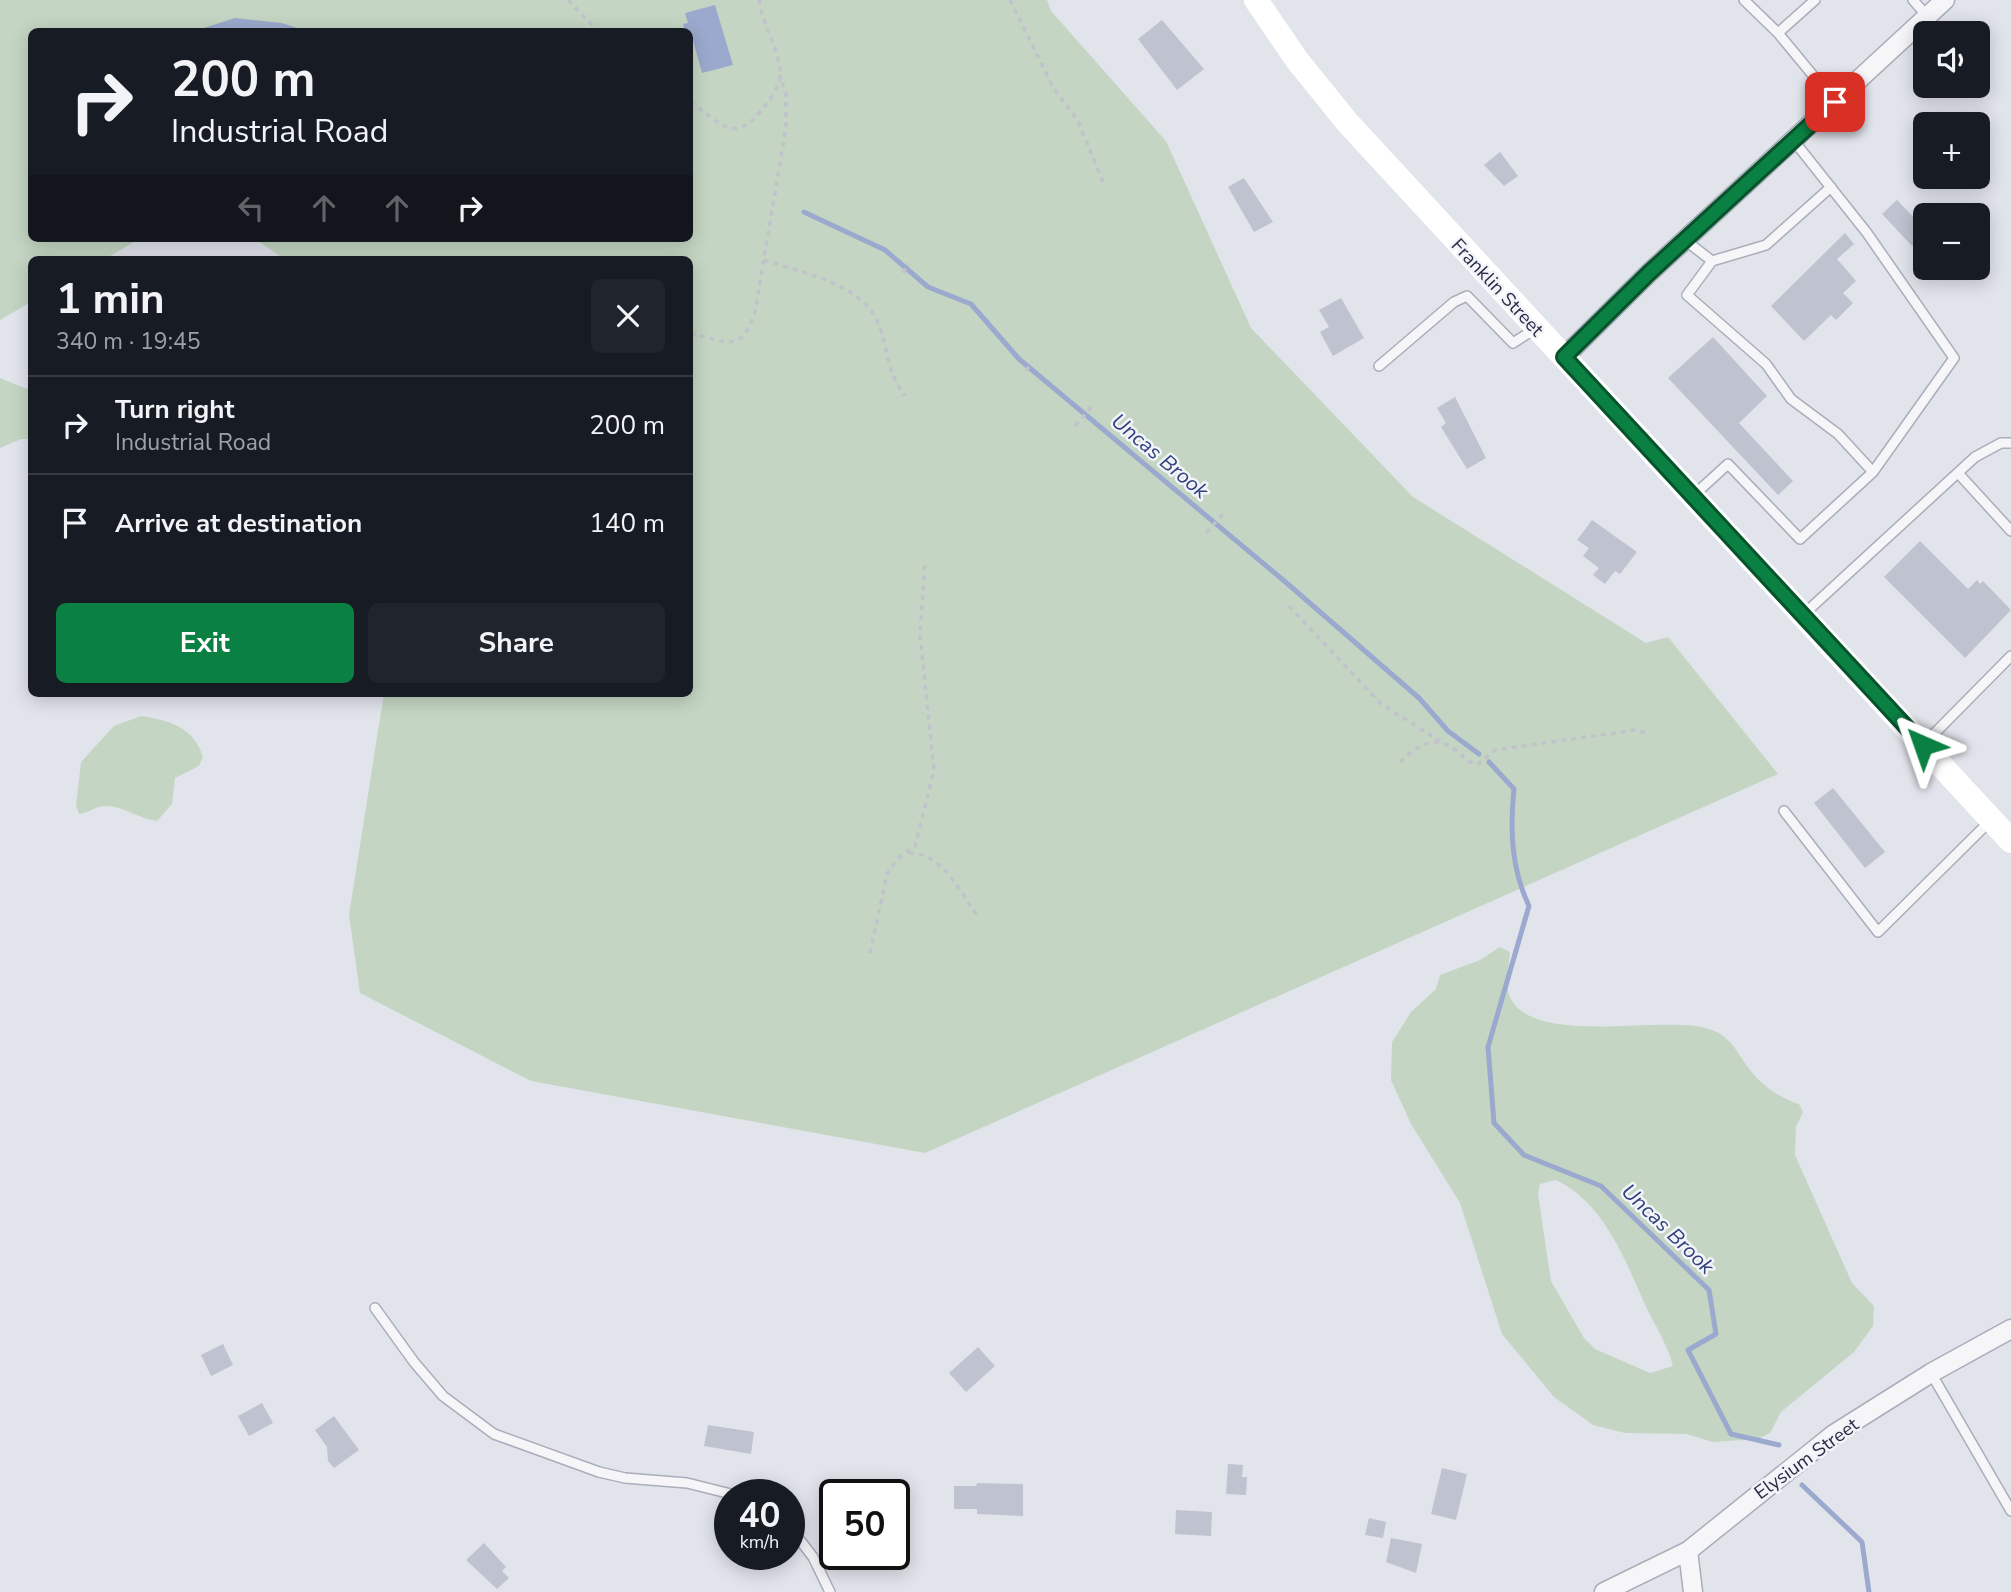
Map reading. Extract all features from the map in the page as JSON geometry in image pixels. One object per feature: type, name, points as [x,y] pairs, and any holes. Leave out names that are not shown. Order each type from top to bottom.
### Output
[{"type":"main road","name":"Franklin Street","points":[[1256,0],[1339,113],[2002,828]]},
{"type":"street","points":[[1564,357],[1685,240],[1945,0]]},
{"type":"street","name":"Elysium Street","points":[[1604,1592],[1688,1551],[1824,1442],[1931,1373],[2011,1329]]},
{"type":"street","points":[[1688,1551],[1692,1592]]},
{"type":"lane","points":[[1744,0],[1778,33],[1835,102]]},
{"type":"lane","points":[[1778,33],[1815,0]]},
{"type":"lane","points":[[1913,0],[1927,17]]},
{"type":"lane","points":[[1692,496],[1728,464],[1800,539],[1873,472],[1954,358],[1867,233],[1794,141]]},
{"type":"lane","points":[[1830,187],[1766,246],[1712,261],[1687,295],[1766,364],[1791,399],[1838,434],[1873,472]]},
{"type":"lane","points":[[1685,240],[1712,261]]},
{"type":"lane","points":[[1379,366],[1454,302],[1467,296],[1513,343],[1536,328]]},
{"type":"lane","points":[[1803,615],[1975,457],[2001,443],[2011,443]]},
{"type":"lane","points":[[1958,473],[2011,531]]},
{"type":"lane","points":[[1923,745],[2011,656]]},
{"type":"lane","points":[[1784,811],[1878,932],[2002,828]]},
{"type":"lane","points":[[375,1308],[414,1363],[443,1396],[494,1434],[599,1472],[625,1478],[687,1483],[714,1490]]},
{"type":"lane","points":[[1931,1373],[2011,1511]]},
{"type":"lane","points":[[805,1547],[831,1592]]},
{"type":"path","points":[[568,0],[595,28]]},
{"type":"path","points":[[693,333],[734,342],[743,339],[755,312],[786,127],[786,95],[759,0]]},
{"type":"path","points":[[1010,0],[1053,87],[1086,136],[1103,182]]},
{"type":"path","points":[[693,104],[730,128],[740,130],[751,124],[769,100],[780,75]]},
{"type":"path","points":[[764,260],[838,287],[864,302],[880,326],[886,362],[905,396]]},
{"type":"path","points":[[903,273],[909,264]]},
{"type":"path","points":[[1026,371],[1032,362]]},
{"type":"path","points":[[1075,426],[1093,405]]},
{"type":"path","points":[[1206,533],[1225,512]]},
{"type":"path","points":[[870,953],[887,874],[897,859],[915,846],[934,770],[920,635],[925,562]]},
{"type":"path","points":[[1289,606],[1341,658],[1376,699],[1474,765],[1480,763],[1489,753],[1636,730],[1646,733]]},
{"type":"path","points":[[1400,762],[1420,744],[1444,744]]},
{"type":"path","points":[[906,853],[920,853],[932,858],[978,917]]},
{"type":"green space","points":[[0,0],[1047,0],[1051,11],[1166,141],[1251,328],[1413,497],[1646,643],[1668,637],[1778,774],[925,1153],[531,1081],[360,993],[349,915],[383,697],[693,697],[693,256],[280,256],[260,242],[693,242],[693,28],[28,28],[28,242],[134,242],[110,256],[28,256],[28,304],[0,320]]},
{"type":"green space","points":[[0,378],[28,389],[28,439],[21,439],[0,448]]},
{"type":"green space","points":[[141,716],[171,723],[187,732],[203,757],[199,766],[175,778],[172,804],[157,821],[125,810],[102,806],[79,814],[76,806],[81,762],[114,726]]},
{"type":"green space","points":[[1500,947],[1510,952],[1507,980],[1509,995],[1522,1012],[1544,1021],[1571,1025],[1692,1026],[1719,1033],[1730,1042],[1756,1077],[1767,1087],[1799,1104],[1803,1112],[1796,1127],[1795,1155],[1852,1283],[1874,1306],[1873,1326],[1854,1352],[1781,1412],[1770,1433],[1758,1439],[1713,1442],[1686,1434],[1625,1433],[1593,1425],[1554,1397],[1502,1334],[1460,1203],[1411,1124],[1391,1080],[1392,1042],[1411,1012],[1436,989],[1440,975],[1480,960]],"holes":[[[1556,1180],[1588,1204],[1612,1236],[1673,1366],[1650,1373],[1595,1349],[1584,1338],[1551,1281],[1538,1194],[1540,1184]]]},
{"type":"water","points":[[715,5],[733,65],[702,73],[693,40],[693,28],[684,28],[683,24],[688,23],[685,13]]},
{"type":"water","points":[[235,18],[282,23],[297,28],[203,28]]},
{"type":"building","points":[[1162,20],[1204,69],[1177,90],[1138,39]]},
{"type":"building","points":[[1500,152],[1518,176],[1504,186],[1484,165]]},
{"type":"building","points":[[1244,178],[1273,222],[1254,232],[1228,187]]},
{"type":"building","points":[[1897,200],[1913,217],[1912,246],[1882,214]]},
{"type":"building","points":[[1845,233],[1854,244],[1837,259],[1856,281],[1843,293],[1853,303],[1836,320],[1831,315],[1804,341],[1771,306]]},
{"type":"building","points":[[1341,298],[1364,338],[1333,356],[1320,332],[1329,327],[1319,310]]},
{"type":"building","points":[[1713,337],[1767,396],[1739,423],[1793,481],[1778,495],[1668,378]]},
{"type":"building","points":[[1455,397],[1486,458],[1467,469],[1441,427],[1446,423],[1437,408]]},
{"type":"building","points":[[1592,520],[1637,552],[1620,574],[1615,571],[1605,584],[1593,575],[1599,568],[1583,556],[1589,548],[1577,540]]},
{"type":"building","points":[[1920,541],[1968,589],[1977,580],[1980,584],[1983,581],[2011,610],[1965,658],[1884,577]]},
{"type":"building","points":[[1833,788],[1885,852],[1865,868],[1814,803]]},
{"type":"building","points":[[223,1344],[233,1365],[211,1376],[201,1355]]},
{"type":"building","points":[[978,1347],[995,1366],[966,1392],[949,1373]]},
{"type":"building","points":[[262,1403],[273,1423],[249,1436],[238,1416]]},
{"type":"building","points":[[334,1416],[359,1450],[334,1468],[328,1461],[327,1447],[315,1430]]},
{"type":"building","points":[[708,1425],[754,1432],[751,1454],[704,1446]]},
{"type":"building","points":[[1228,1464],[1243,1465],[1242,1477],[1247,1477],[1246,1495],[1226,1494]]},
{"type":"building","points":[[1442,1468],[1467,1474],[1456,1520],[1431,1514]]},
{"type":"building","points":[[977,1483],[1023,1484],[1023,1516],[977,1514],[977,1509],[954,1509],[954,1486],[976,1486]]},
{"type":"building","points":[[1176,1510],[1212,1512],[1211,1536],[1175,1534]]},
{"type":"building","points":[[1369,1518],[1386,1522],[1383,1538],[1365,1535]]},
{"type":"building","points":[[1391,1538],[1422,1544],[1416,1573],[1386,1562]]},
{"type":"building","points":[[484,1543],[506,1567],[502,1571],[509,1578],[497,1589],[466,1560]]},
{"type":"waterway","name":"Uncas Brook","points":[[804,212],[885,250],[928,287],[971,304],[1019,359],[1289,585],[1419,698],[1448,731],[1479,754]]},
{"type":"waterway","name":"Uncas Brook","points":[[1489,762],[1514,789],[1513,849],[1518,877],[1529,906],[1488,1047],[1494,1123],[1524,1155],[1601,1186],[1709,1290],[1716,1334],[1688,1350],[1731,1434],[1779,1445]]},
{"type":"waterway","name":"Uncas Brook","points":[[1802,1485],[1862,1542],[1869,1592]]},
{"type":"route","points":[[1835,102],[1649,273],[1564,357],[1923,745]]}]
